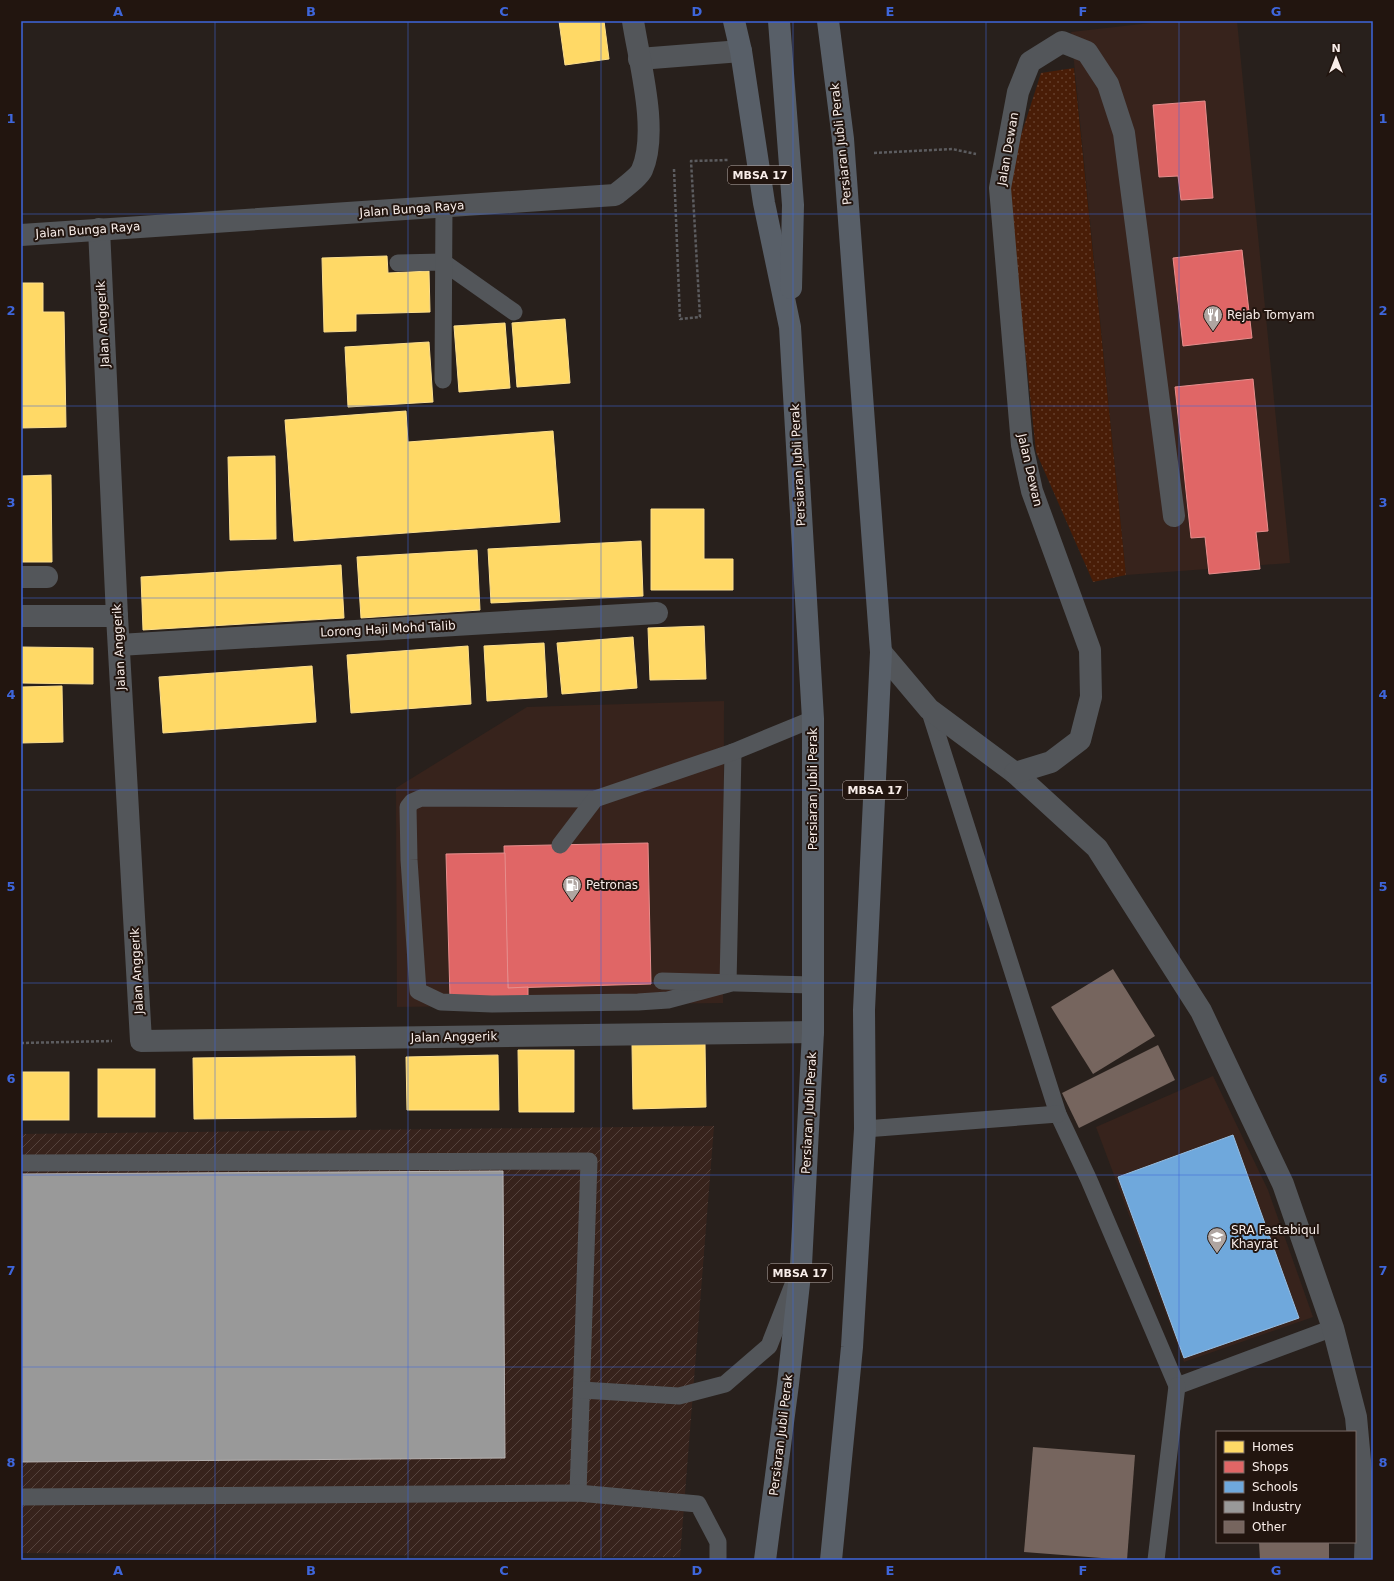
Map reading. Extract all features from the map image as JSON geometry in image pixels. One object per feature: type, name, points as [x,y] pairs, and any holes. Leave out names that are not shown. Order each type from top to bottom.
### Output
[{"type":"main road","name":"Persiaran Jubli Perak","points":[[734,21],[741,51],[764,203],[790,327],[813,719],[813,1032],[801,1265],[788,1384],[765,1560]]},
{"type":"main road","points":[[779,21],[793,205],[790,327]]},
{"type":"main road","name":"Persiaran Jubli Perak","points":[[828,21],[843,139],[881,652],[864,1010],[865,1129],[852,1347],[832,1560]]},
{"type":"street","name":"Jalan Bunga Raya","points":[[21,235],[615,195],[642,171],[648,143],[647,97],[632,21]]},
{"type":"street","name":"Jalan Dewan","points":[[1015,773],[1051,762],[1080,740],[1091,697],[1090,650],[1032,491],[1022,445],[1000,188],[1018,92],[1030,62],[1062,42],[1087,52],[1108,84],[1124,133],[1174,516]]},
{"type":"street","points":[[639,60],[741,51]]},
{"type":"street","name":"Jalan Anggerik","points":[[99,229],[140,1041],[813,1032]]},
{"type":"street","points":[[21,577],[47,577]]},
{"type":"street","name":"Lorong Haji Mohd Talib","points":[[119,645],[657,613]]},
{"type":"street","points":[[21,616],[118,616]]},
{"type":"street","points":[[881,652],[929,710],[1015,773],[1097,848],[1201,1011],[1283,1184],[1364,1415],[1366,1526],[1365,1560]]},
{"type":"lane","points":[[443,380],[444,206]]},
{"type":"lane","points":[[398,263],[443,262],[514,312]]},
{"type":"lane","points":[[929,710],[1058,1114],[1090,1180],[1177,1386],[1156,1560]]},
{"type":"lane","points":[[728,984],[668,1000],[638,1002],[492,1004],[441,1002],[418,991],[407,836],[408,807],[412,802],[421,798],[595,800],[733,752],[813,719]]},
{"type":"lane","points":[[728,984],[733,752]]},
{"type":"lane","points":[[560,845],[595,800]]},
{"type":"lane","points":[[662,981],[728,984],[813,985]]},
{"type":"lane","points":[[865,1129],[1058,1114]]},
{"type":"lane","points":[[21,1163],[589,1160],[578,1493]]},
{"type":"lane","points":[[582,1390],[679,1396],[725,1384],[769,1346],[801,1265]]},
{"type":"lane","points":[[1177,1386],[1333,1328]]},
{"type":"lane","points":[[21,1497],[578,1493],[698,1504],[718,1542],[718,1560]]},
{"type":"path","points":[[674,168],[680,319],[700,317]]},
{"type":"path","points":[[21,1043],[140,1041]]},
{"type":"shaded area","points":[[1168,21],[1237,21],[1290,563],[1126,575],[1071,32]]},
{"type":"shaded area","points":[[1074,68],[1126,575],[1093,582],[1036,452],[1007,179],[1041,73]]},
{"type":"shaded area","points":[[724,701],[723,1003],[397,1007],[396,788],[527,707]]},
{"type":"shaded area","name":"SRA Fastabiqul Khayrat","points":[[1213,1076],[1268,1190],[1313,1317],[1184,1362],[1096,1127]]},
{"type":"shaded area","points":[[714,1126],[680,1557],[21,1553],[21,1134]]},
{"type":"building: Homes","points":[[559,21],[604,21],[609,59],[565,65]]},
{"type":"building: Homes","points":[[387,256],[388,273],[429,271],[430,312],[356,314],[356,331],[324,332],[322,258]]},
{"type":"building: Homes","points":[[21,283],[43,283],[43,312],[64,312],[66,427],[21,428]]},
{"type":"building: Homes","points":[[565,319],[570,383],[517,387],[512,323]]},
{"type":"building: Homes","points":[[505,323],[510,388],[459,392],[454,326]]},
{"type":"building: Homes","points":[[429,342],[433,402],[348,407],[345,347]]},
{"type":"building: Homes","points":[[406,411],[408,442],[553,431],[560,522],[294,541],[285,420]]},
{"type":"building: Homes","points":[[275,456],[276,539],[230,540],[228,457]]},
{"type":"building: Homes","points":[[51,475],[52,562],[21,562],[21,476]]},
{"type":"building: Homes","points":[[651,509],[704,509],[704,559],[733,559],[733,590],[651,590]]},
{"type":"building: Homes","points":[[641,541],[643,596],[491,603],[488,549]]},
{"type":"building: Homes","points":[[477,550],[480,610],[361,618],[357,557]]},
{"type":"building: Homes","points":[[341,565],[344,618],[143,630],[141,577]]},
{"type":"building: Homes","points":[[704,626],[706,679],[650,680],[648,628]]},
{"type":"building: Homes","points":[[633,637],[637,688],[562,694],[557,643]]},
{"type":"building: Homes","points":[[544,643],[547,697],[487,701],[484,646]]},
{"type":"building: Homes","points":[[468,646],[471,704],[351,713],[347,655]]},
{"type":"building: Homes","points":[[21,647],[93,648],[93,684],[21,683]]},
{"type":"building: Homes","points":[[312,666],[316,722],[163,733],[159,677]]},
{"type":"building: Homes","points":[[62,686],[63,742],[21,743],[21,687]]},
{"type":"building: Homes","points":[[705,1044],[706,1107],[633,1109],[632,1045]]},
{"type":"building: Homes","points":[[518,1050],[574,1050],[574,1112],[519,1112]]},
{"type":"building: Homes","points":[[498,1055],[499,1110],[407,1110],[406,1057]]},
{"type":"building: Homes","points":[[355,1056],[356,1117],[194,1119],[193,1058]]},
{"type":"building: Homes","points":[[98,1069],[155,1069],[155,1117],[98,1117]]},
{"type":"building: Homes","points":[[22,1072],[69,1072],[69,1120],[22,1120]]},
{"type":"building: Shops","points":[[1205,101],[1213,198],[1181,200],[1178,176],[1159,177],[1153,105]]},
{"type":"building: Shops","points":[[1242,250],[1252,338],[1183,346],[1173,258]]},
{"type":"building: Shops","points":[[1253,379],[1268,531],[1256,532],[1260,569],[1209,574],[1205,537],[1191,538],[1175,387]]},
{"type":"building: Shops","points":[[648,843],[651,984],[508,988],[504,846]]},
{"type":"building: Shops","points":[[505,853],[508,988],[528,987],[528,996],[450,998],[446,854]]},
{"type":"building: Schools","name":"SRA Fastabiqul Khayrat","points":[[1233,1135],[1299,1318],[1184,1358],[1118,1177]]},
{"type":"building: Industry","points":[[503,1171],[505,1458],[21,1462],[21,1174]]},
{"type":"building: Other","points":[[1113,969],[1155,1036],[1093,1074],[1051,1007]]},
{"type":"building: Other","points":[[1158,1045],[1175,1080],[1079,1128],[1062,1093]]},
{"type":"building: Other","points":[[1033,1447],[1135,1455],[1127,1560],[1024,1552]]},
{"type":"building: Other","points":[[1259,1543],[1329,1543],[1329,1560],[1260,1560]]},
{"type":"place","name":"Rejab Tomyam","points":[[1213,332]]},
{"type":"place","name":"Petronas","points":[[572,902]]},
{"type":"place","name":"SRA Fastabiqul Khayrat","points":[[1217,1254]]}]
